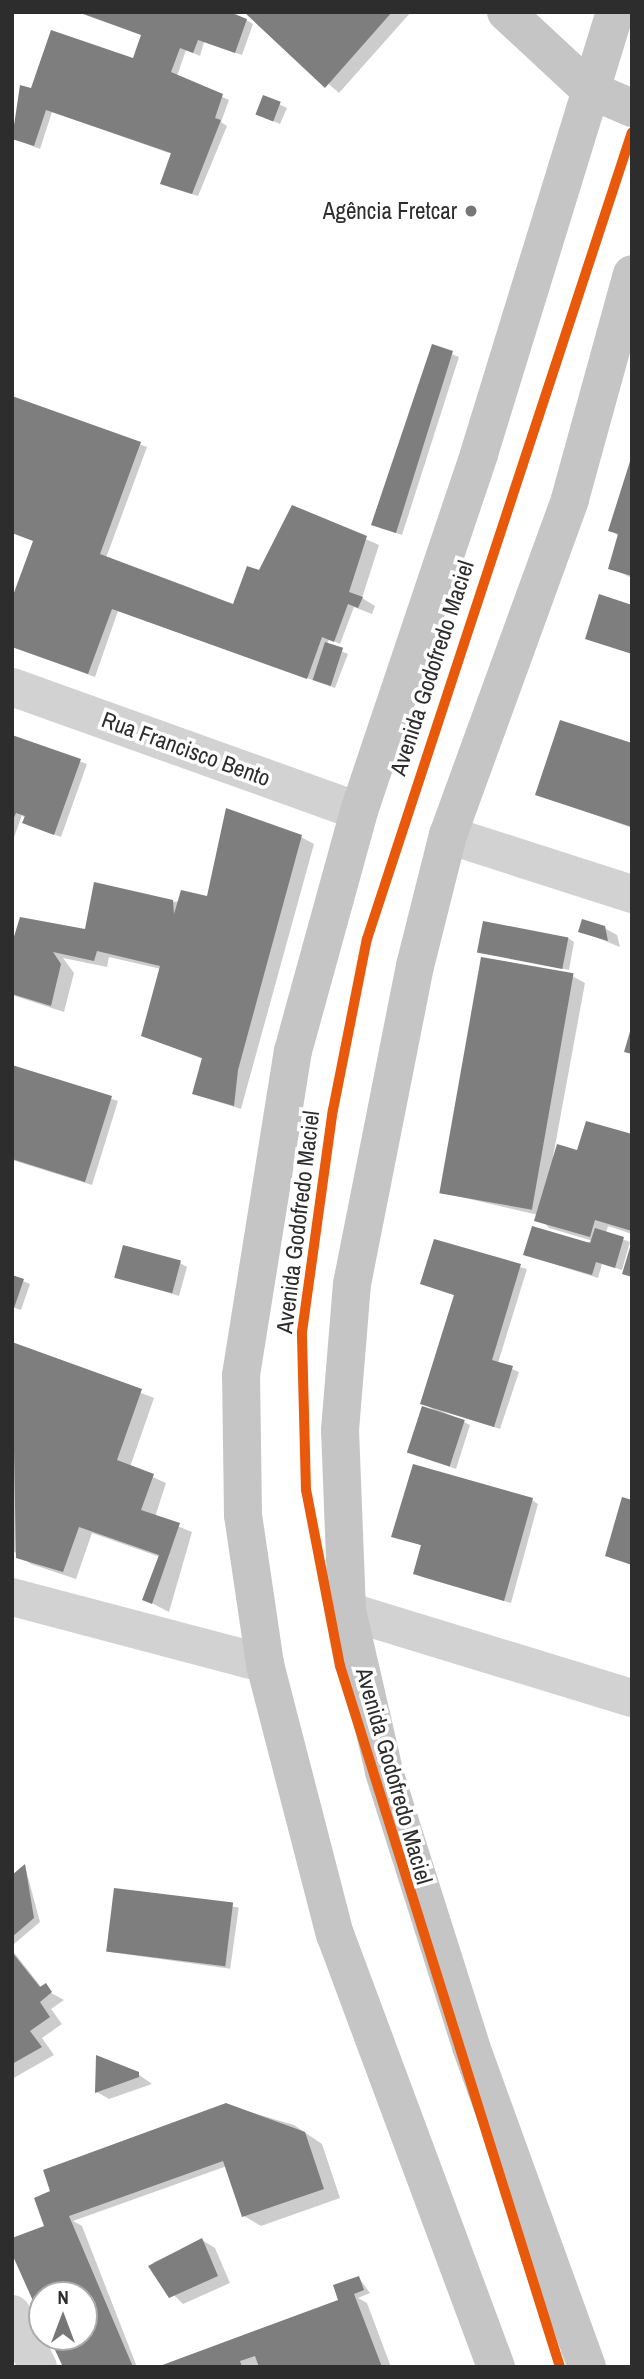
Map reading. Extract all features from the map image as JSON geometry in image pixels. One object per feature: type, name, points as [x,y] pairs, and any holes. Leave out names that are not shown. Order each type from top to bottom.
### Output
[{"type":"main road","points":[[506,12],[590,90],[632,108]]},
{"type":"main road","name":"Avenida Godofredo Maciel","points":[[496,2367],[335,1935],[265,1664],[243,1515],[241,1375],[293,1051],[359,811],[479,454],[615,12]]},
{"type":"main road","name":"Avenida Godofredo Maciel","points":[[587,2367],[471,2046],[384,1771],[347,1611],[340,1430],[352,1284],[383,1111],[448,835],[570,499],[632,274]]},
{"type":"street","name":"Rua Francisco Bento","points":[[12,687],[359,811]]},
{"type":"street","points":[[448,835],[632,894]]},
{"type":"street","points":[[12,1597],[265,1664]]},
{"type":"street","points":[[347,1611],[632,1698]]},
{"type":"street","points":[[12,2314],[38,2367]]},
{"type":"building","points":[[78,12],[229,12],[247,19],[235,53],[198,40],[193,53],[180,48],[171,72],[223,94],[215,118],[221,120],[192,194],[160,184],[171,153],[46,110],[34,146],[12,139],[20,85],[31,88],[51,30],[133,58],[141,35]]},
{"type":"building","points":[[244,12],[392,12],[325,88]]},
{"type":"building","points":[[263,95],[281,102],[273,121],[255,115]]},
{"type":"building","points":[[432,344],[453,351],[396,533],[371,525]]},
{"type":"building","points":[[12,396],[141,442],[100,554],[233,604],[247,566],[259,570],[292,505],[367,536],[349,592],[363,597],[358,608],[348,604],[334,642],[322,637],[307,679],[112,609],[88,674],[12,647],[12,598],[33,541],[12,533]]},
{"type":"building","points":[[632,455],[632,576],[608,569],[618,534],[608,531]]},
{"type":"building","points":[[599,594],[632,605],[632,654],[585,639]]},
{"type":"building","points":[[325,642],[343,648],[331,686],[313,680]]},
{"type":"building","points":[[560,720],[632,743],[632,827],[535,795]]},
{"type":"building","points":[[12,735],[81,759],[54,835],[22,823],[25,816],[16,813],[12,822]]},
{"type":"building","points":[[226,808],[302,835],[238,1070],[234,1106],[192,1094],[202,1058],[141,1036],[160,966],[97,951],[94,961],[53,952],[61,964],[51,1006],[12,994],[12,943],[20,917],[85,929],[94,882],[173,900],[174,914],[181,890],[207,896]]},
{"type":"building","points":[[582,919],[605,926],[608,941],[578,932]]},
{"type":"building","points":[[483,921],[568,938],[562,969],[477,952]]},
{"type":"building","points":[[481,957],[574,973],[532,1210],[439,1193]]},
{"type":"building","points":[[632,1028],[632,1054],[624,1052]]},
{"type":"building","points":[[12,1065],[112,1096],[85,1182],[12,1159]]},
{"type":"building","points":[[586,1121],[632,1134],[632,1231],[595,1220],[590,1237],[534,1221],[557,1144],[577,1150]]},
{"type":"building","points":[[532,1226],[590,1243],[595,1228],[624,1237],[615,1268],[596,1262],[592,1275],[523,1255]]},
{"type":"building","points":[[434,1239],[521,1264],[492,1360],[513,1366],[494,1427],[420,1404],[454,1295],[420,1284]]},
{"type":"building","points":[[632,1244],[632,1277],[622,1274]]},
{"type":"building","points":[[123,1245],[181,1261],[172,1293],[114,1278]]},
{"type":"building","points":[[12,1275],[24,1279],[14,1308],[12,1307]]},
{"type":"building","points":[[12,1342],[142,1389],[117,1460],[154,1474],[141,1510],[180,1523],[152,1604],[142,1600],[159,1555],[79,1527],[63,1572],[16,1558]]},
{"type":"building","points":[[422,1406],[465,1420],[450,1467],[407,1453]]},
{"type":"building","points":[[413,1464],[533,1498],[504,1601],[413,1574],[421,1545],[391,1537]]},
{"type":"building","points":[[622,1497],[632,1500],[632,1565],[605,1556]]},
{"type":"building","points":[[25,1864],[34,1918],[12,1937],[12,1875]]},
{"type":"building","points":[[114,1888],[233,1903],[225,1966],[106,1952]]},
{"type":"building","points":[[12,1952],[40,1987],[46,1983],[52,1992],[40,2002],[50,2017],[30,2031],[42,2047],[12,2064]]},
{"type":"building","points":[[96,2055],[139,2072],[139,2077],[95,2093]]},
{"type":"building","points":[[226,2103],[305,2132],[324,2189],[242,2217],[223,2161],[69,2216],[97,2281],[28,2281],[28,2290],[12,2254],[12,2238],[44,2226],[34,2198],[50,2191],[43,2170]]},
{"type":"building","points":[[202,2238],[218,2276],[169,2298],[148,2266]]},
{"type":"building","points":[[359,2276],[364,2290],[354,2294],[382,2367],[259,2367],[255,2356],[240,2361],[242,2367],[157,2367],[338,2300],[333,2285]]},
{"type":"building","points":[[98,2284],[133,2367],[62,2365],[56,2351],[98,2351]]},
{"type":"cycle path","points":[[560,2367],[340,1666],[306,1490],[302,1332],[333,1110],[367,939],[632,132]]},
{"type":"place","name":"Agência Fretcar","points":[[471,211]]}]
